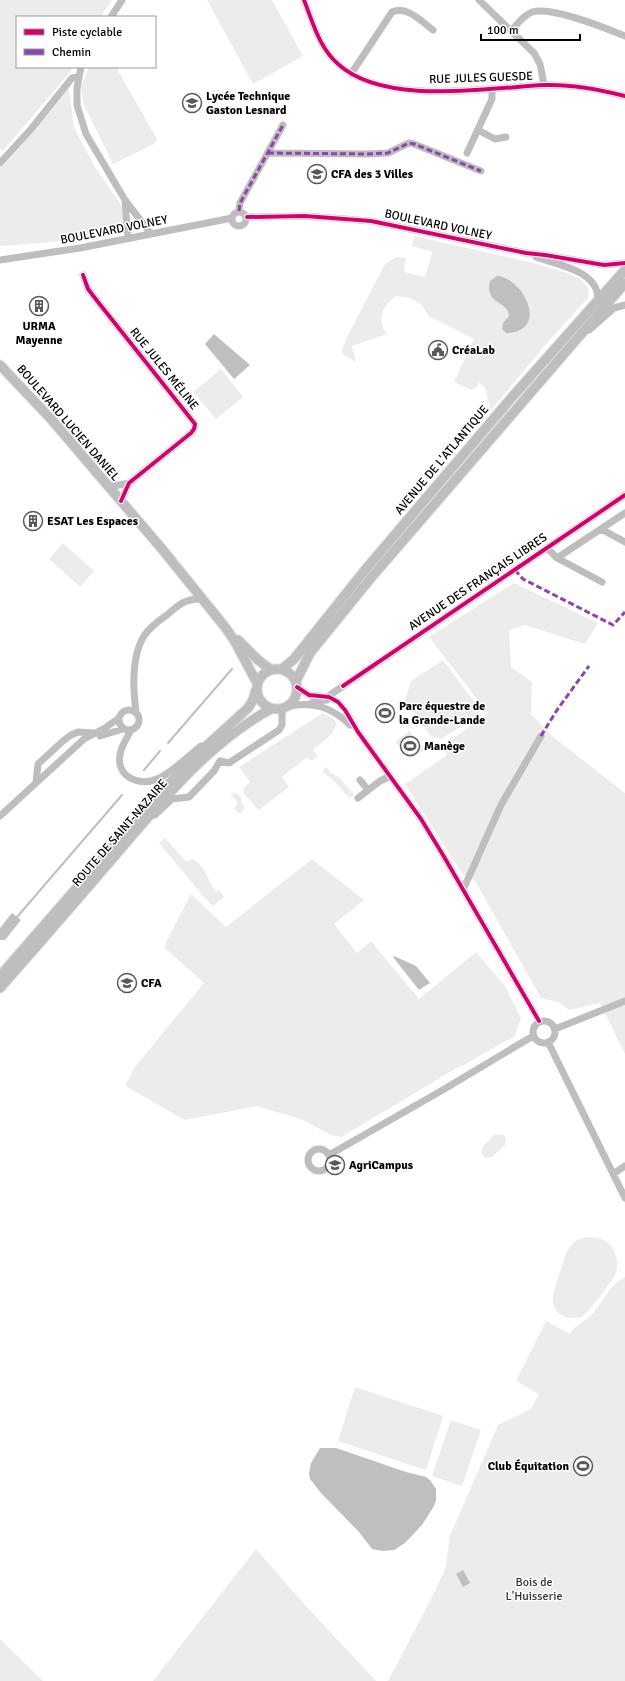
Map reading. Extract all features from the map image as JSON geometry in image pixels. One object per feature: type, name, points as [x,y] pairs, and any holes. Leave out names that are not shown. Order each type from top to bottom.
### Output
[{"type":"main road","name":"AVENUE DE L'ATLANTIQUE","points":[[282,669],[294,659],[370,564],[513,396],[625,270]]},
{"type":"main road","name":"AVENUE DE L'ATLANTIQUE","points":[[296,684],[310,653],[370,579],[625,283]]},
{"type":"main road","name":"BOULEVARD LUCIEN DANIEL","points":[[0,365],[51,419],[225,627],[238,646],[257,686]]},
{"type":"main road","name":"BOULEVARD LUCIEN DANIEL","points":[[225,627],[258,660],[270,669]]},
{"type":"main road","points":[[270,669],[282,669],[292,676],[296,684],[296,697],[286,707],[270,709],[260,701],[257,686],[264,673],[270,669]]},
{"type":"main road","name":"ROUTE DE SAINT-NAZAIRE","points":[[0,976],[154,799],[228,725],[248,708],[253,700],[257,686]]},
{"type":"main road","name":"ROUTE DE SAINT-NAZAIRE","points":[[0,988],[172,791],[215,748],[254,718],[270,709]]},
{"type":"street","points":[[112,16],[122,0]]},
{"type":"street","name":"RUE JULES GUESDE","points":[[304,0],[325,50],[338,64],[351,74],[376,84],[399,89],[443,92],[492,90],[544,85],[588,88],[625,96]]},
{"type":"street","points":[[479,0],[512,30],[534,53],[540,64],[544,85]]},
{"type":"street","points":[[351,74],[392,12],[396,10],[408,12],[433,30]]},
{"type":"street","points":[[512,30],[521,19],[531,12],[539,10],[565,15],[625,36]]},
{"type":"street","points":[[81,68],[76,95],[80,119],[86,134],[124,200],[151,234]]},
{"type":"street","points":[[0,162],[31,129],[72,78],[78,77]]},
{"type":"street","points":[[467,153],[492,99],[492,90]]},
{"type":"street","points":[[239,211],[240,203],[283,125]]},
{"type":"street","points":[[478,130],[495,138],[506,137]]},
{"type":"street","points":[[268,153],[388,153],[409,144],[414,144],[481,171]]},
{"type":"street","points":[[124,200],[128,238]]},
{"type":"street","points":[[239,211],[244,213],[247,217]]},
{"type":"street","points":[[232,218],[234,214],[239,211]]},
{"type":"street","name":"BOULEVARD VOLNEY","points":[[0,260],[41,255],[232,218],[235,225],[240,226],[246,222],[247,217],[305,216],[371,221],[526,254],[579,272],[593,284],[598,293],[598,300]]},
{"type":"street","name":"BOULEVARD VOLNEY","points":[[526,254],[545,255],[604,265],[625,263]]},
{"type":"street","name":"RUE JULES MÉLINE","points":[[83,275],[88,289],[195,424],[191,434],[129,483],[121,501]]},
{"type":"street","points":[[569,347],[614,308],[625,305]]},
{"type":"street","points":[[108,487],[129,483]]},
{"type":"street","name":"AVENUE DES FRANÇAIS LIBRES","points":[[310,704],[315,701],[327,700],[329,697],[625,495]]},
{"type":"street","points":[[558,558],[625,513]]},
{"type":"street","points":[[601,529],[625,542]]},
{"type":"street","points":[[546,548],[558,558],[602,582]]},
{"type":"street","points":[[202,599],[185,600],[152,627],[143,639],[135,664],[136,712],[139,719],[138,724],[131,730],[122,748],[120,756],[122,771],[135,781],[146,782],[158,779],[167,774],[228,725]]},
{"type":"street","points":[[296,684],[309,695],[329,697],[338,702],[345,710],[358,732],[420,819],[539,1021]]},
{"type":"street","points":[[220,761],[229,763],[279,730],[282,725],[286,707],[310,704],[329,708],[337,713],[358,732]]},
{"type":"street","points":[[0,816],[94,733],[105,728],[119,718],[120,714],[128,710],[136,712]]},
{"type":"street","points":[[119,718],[118,722],[123,729]]},
{"type":"street","points":[[80,744],[107,733],[123,729],[131,730]]},
{"type":"street","points":[[36,783],[38,764],[62,741],[78,732],[94,733]]},
{"type":"street","points":[[463,890],[501,804],[541,736]]},
{"type":"street","points":[[215,748],[220,761]]},
{"type":"street","points":[[135,832],[172,800],[189,797],[214,771],[220,761]]},
{"type":"street","points":[[358,798],[380,781],[390,776]]},
{"type":"street","points":[[360,780],[368,790]]},
{"type":"street","points":[[555,1029],[625,1001]]},
{"type":"street","points":[[539,1021],[549,1021],[555,1029],[553,1038],[548,1042],[541,1043],[533,1036],[534,1026],[539,1021]]},
{"type":"street","points":[[329,1155],[533,1036]]},
{"type":"street","points":[[548,1042],[625,1198]]},
{"type":"street","points":[[613,1174],[625,1166]]},
{"type":"green space","points":[[0,0],[112,0],[101,16],[16,16],[16,68],[72,68],[71,71],[3,151],[0,149]]},
{"type":"green space","points":[[207,0],[272,0],[303,56],[253,84]]},
{"type":"green space","points":[[89,68],[117,68],[157,139],[154,144],[113,164],[83,103],[81,87]]},
{"type":"green space","points":[[69,88],[74,128],[95,167],[123,208],[124,222],[117,232],[51,242],[0,246],[0,169]]},
{"type":"green space","points":[[414,236],[533,263],[567,273],[579,278],[588,288],[589,297],[546,344],[491,410],[485,388],[482,385],[479,383],[477,387],[471,390],[454,382],[474,339],[429,316],[422,305],[410,298],[396,296],[385,308],[382,313],[382,323],[387,334],[352,346],[356,362],[343,355],[342,350],[346,339],[385,264],[396,257],[406,258],[404,272],[425,277],[432,252],[412,246]]},
{"type":"green space","points":[[221,369],[243,397],[216,419],[193,392]]},
{"type":"green space","points":[[63,543],[94,571],[80,587],[49,559]]},
{"type":"green space","points":[[514,583],[598,623],[585,644],[525,625],[509,630],[511,667],[532,682],[531,714],[552,736],[625,793],[625,1054],[600,1003],[569,1010],[558,1002],[541,998],[475,881],[463,875],[405,784],[447,755],[442,747],[488,713],[429,637]]},
{"type":"green space","points":[[443,660],[479,708],[478,716],[441,739],[430,735],[405,701],[411,681]]},
{"type":"green space","points":[[323,713],[337,723],[331,735],[313,750],[318,756],[312,761],[307,757],[282,777],[289,787],[259,810],[243,793],[244,788],[250,782],[239,767]]},
{"type":"green space","name":"Manège","points":[[409,731],[425,750],[410,759],[395,742]]},
{"type":"green space","points":[[326,767],[331,773],[340,778],[354,795],[349,798],[335,782],[322,771]]},
{"type":"green space","points":[[236,793],[242,798],[241,802],[245,808],[240,813],[238,813],[234,808],[237,805],[237,801],[230,794]]},
{"type":"green space","points":[[165,838],[186,862],[193,859],[201,865],[215,891],[220,891],[224,897],[213,906],[203,896],[159,843]]},
{"type":"green space","points":[[312,859],[364,900],[334,924],[357,953],[371,941],[419,999],[476,952],[505,986],[521,1018],[515,1036],[460,1066],[341,1137],[331,1135],[303,1120],[257,1106],[185,1120],[127,1087],[126,1084],[134,1068],[204,983],[165,948],[166,942],[191,894],[226,927]]},
{"type":"green space","points":[[495,1134],[504,1135],[506,1138],[505,1145],[492,1157],[485,1158],[481,1152],[483,1146]]},
{"type":"green space","points":[[587,1237],[600,1238],[610,1245],[616,1255],[617,1263],[615,1275],[605,1290],[582,1317],[566,1317],[557,1312],[553,1302],[554,1290],[570,1246],[579,1239]]},
{"type":"green space","name":"Bois de L'Huisserie","points":[[625,1277],[625,1681],[388,1681],[445,1570],[450,1536],[498,1425],[531,1409],[539,1394],[516,1381],[546,1321],[570,1334],[576,1326],[594,1312],[609,1291]]},
{"type":"green space","points":[[355,1387],[443,1416],[426,1470],[338,1441]]},
{"type":"green space","points":[[451,1420],[481,1430],[462,1486],[432,1476]]},
{"type":"green space","points":[[256,1549],[304,1604],[376,1681],[153,1681]]},
{"type":"green space","points":[[0,1639],[43,1681],[0,1681]]},
{"type":"shaded area","points":[[497,276],[507,279],[516,286],[528,305],[530,315],[527,324],[519,330],[506,333],[502,329],[503,323],[509,316],[508,311],[493,299],[489,289],[490,281]]},
{"type":"shaded area","points":[[214,334],[250,365],[234,379],[205,344]]},
{"type":"shaded area","points":[[12,913],[21,920],[5,940],[0,940],[0,928]]},
{"type":"shaded area","points":[[394,956],[416,966],[430,983],[419,990],[393,957]]},
{"type":"shaded area","points":[[320,1448],[336,1448],[406,1472],[426,1477],[436,1489],[436,1500],[434,1506],[422,1525],[405,1543],[394,1550],[383,1551],[372,1549],[359,1532],[321,1493],[310,1479],[309,1474],[311,1463]]},
{"type":"shaded area","points":[[463,1570],[470,1583],[463,1587],[456,1574]]},
{"type":"waterway","points":[[168,743],[232,669]]},
{"type":"waterway","points":[[144,770],[160,751]]},
{"type":"waterway","points":[[17,917],[122,795]]},
{"type":"marked path","points":[[239,211],[240,203],[283,125]]},
{"type":"marked path","points":[[268,153],[388,153],[409,143],[481,171]]},
{"type":"marked path","points":[[515,570],[523,579],[613,625],[625,612]]},
{"type":"marked path","points":[[541,736],[557,710],[589,666]]},
{"type":"cycle path","points":[[304,0],[317,34],[331,57],[338,64],[358,77],[382,85],[408,90],[437,91],[466,91],[544,85],[565,85],[595,89],[625,96]]},
{"type":"cycle path","points":[[247,217],[305,216],[371,221],[526,253],[604,265],[625,263]]},
{"type":"cycle path","points":[[83,275],[88,289],[195,424],[191,433],[129,483],[121,501]]},
{"type":"cycle path","points":[[343,686],[625,495]]},
{"type":"cycle path","points":[[297,687],[309,695],[329,697],[338,702],[345,710],[358,732],[421,819],[539,1021]]},
{"type":"place","name":"Lycée Technique Gaston Lesnard","points":[[192,103]]},
{"type":"place","name":"CFA des 3 Villes","points":[[317,174]]},
{"type":"place","name":"URMA Mayenne","points":[[39,306]]},
{"type":"place","name":"CréaLab","points":[[438,350]]},
{"type":"place","name":"ESAT Les Espaces","points":[[33,521]]},
{"type":"place","name":"Parc équestre de la Grande-Lande","points":[[385,713]]},
{"type":"place","name":"Manège","points":[[410,746]]},
{"type":"place","name":"CFA","points":[[127,983]]},
{"type":"place","name":"AgriCampus","points":[[335,1165]]},
{"type":"place","name":"Club Équitation","points":[[583,1466]]}]
